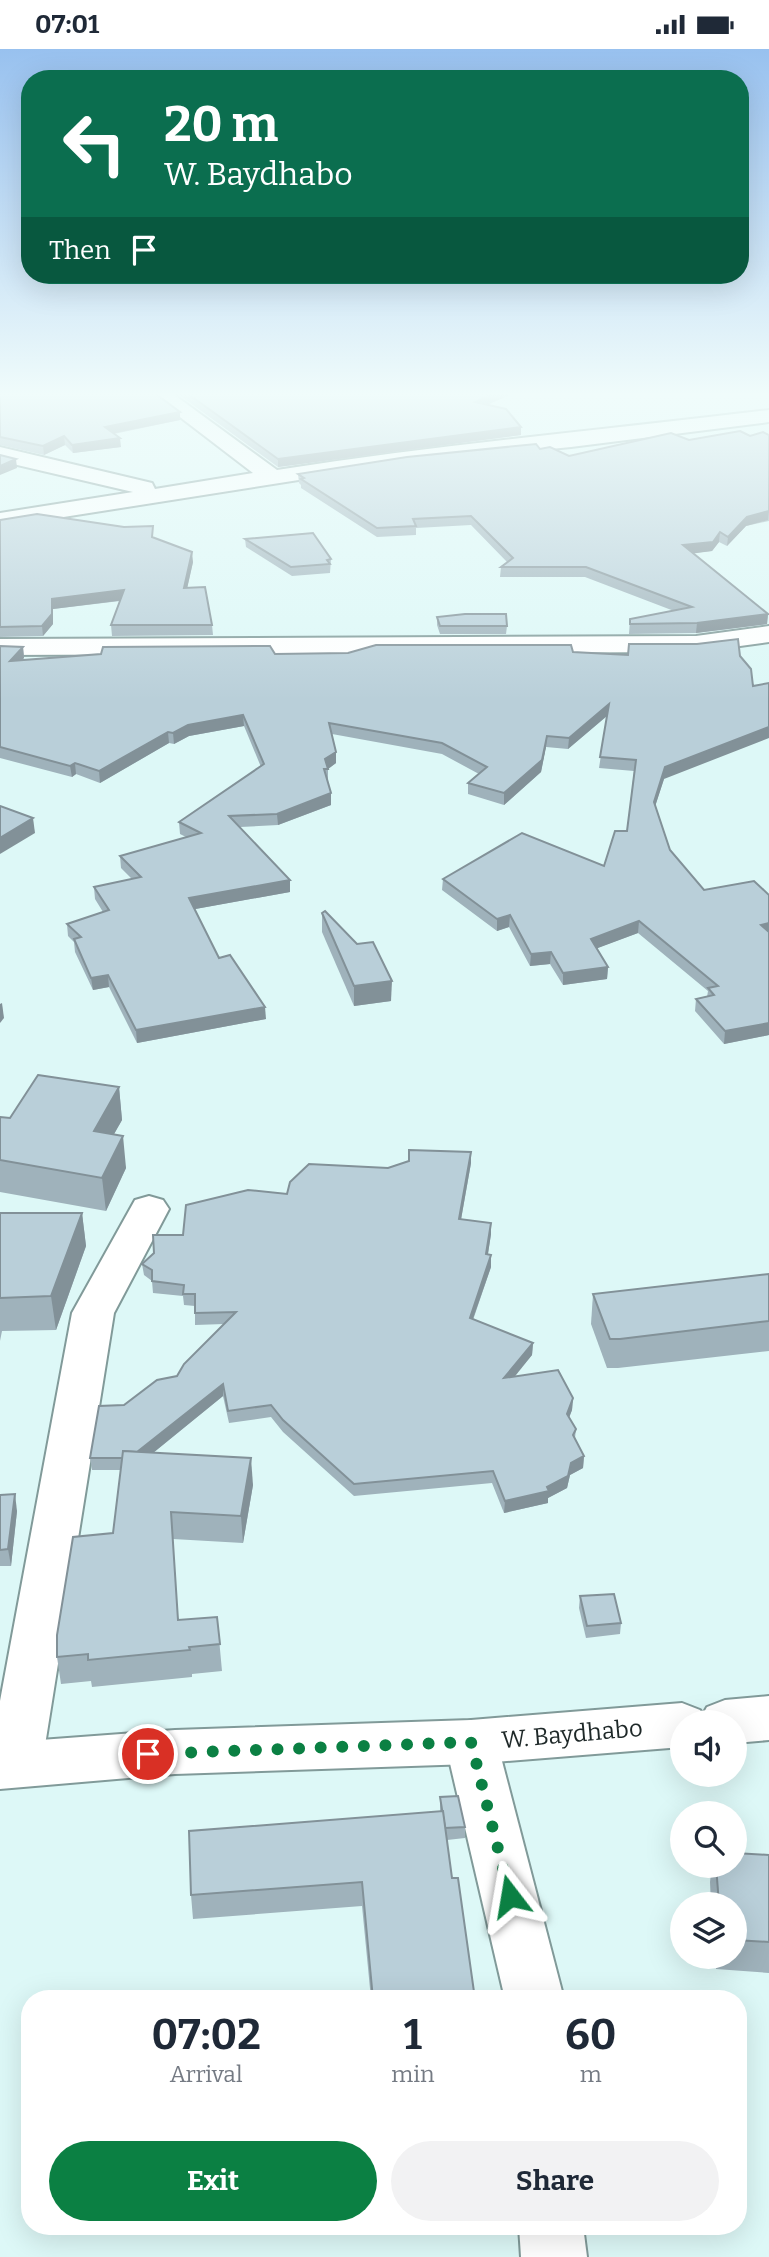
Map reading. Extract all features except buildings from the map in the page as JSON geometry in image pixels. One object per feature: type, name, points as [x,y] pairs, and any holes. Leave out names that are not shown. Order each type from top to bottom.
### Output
[{"type":"street","points":[[0,520],[152,494]]},
{"type":"street","points":[[0,646],[696,644],[769,634]]},
{"type":"street","points":[[8,1765],[93,1313],[149,1209]]},
{"type":"street","points":[[747,1720],[769,1719]]},
{"type":"street","name":"W. Baydhabo","points":[[8,1765],[175,1752],[471,1742],[670,1726]]},
{"type":"street","points":[[471,1742],[534,1990]]},
{"type":"street","points":[[552,2235],[554,2257]]},
{"type":"route","points":[[148,1754],[471,1742],[510,1896]]}]
